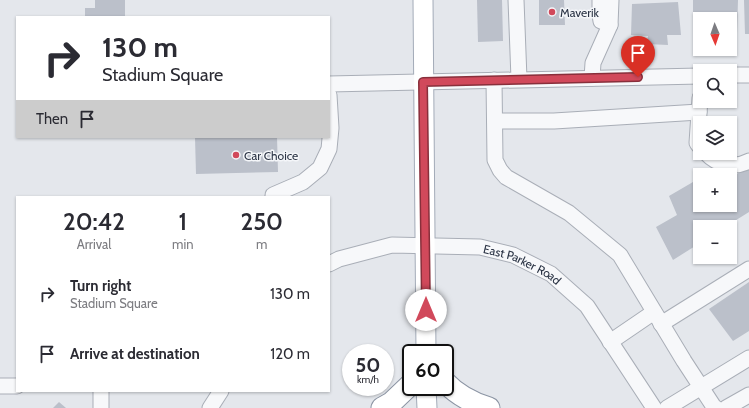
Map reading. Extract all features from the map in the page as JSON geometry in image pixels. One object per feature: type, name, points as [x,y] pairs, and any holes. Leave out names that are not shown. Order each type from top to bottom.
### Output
[{"type":"highway","points":[[454,391],[475,403],[489,408]]},
{"type":"highway","points":[[382,408],[391,403],[402,393]]},
{"type":"highway","points":[[386,408],[397,408]]},
{"type":"main road","points":[[423,0],[426,344]]},
{"type":"main road","points":[[426,396],[427,408]]},
{"type":"street","points":[[516,0],[519,79]]},
{"type":"street","points":[[600,0],[601,21],[610,25]]},
{"type":"street","points":[[592,78],[593,63],[610,25],[611,0]]},
{"type":"street","points":[[737,75],[749,75]]},
{"type":"street","points":[[330,84],[693,76]]},
{"type":"street","points":[[494,80],[495,160],[500,170],[506,177],[569,213],[620,255],[657,318],[716,408]]},
{"type":"street","points":[[274,196],[303,182],[320,168],[329,149],[332,128],[330,106]]},
{"type":"street","points":[[495,121],[554,121],[693,106]]},
{"type":"street","points":[[715,160],[722,164],[733,166],[744,164],[749,161]]},
{"type":"street","name":"East Parker Road","points":[[330,264],[339,259],[392,245],[480,247],[513,255],[551,274],[587,306],[654,408]]},
{"type":"street","points":[[610,342],[749,269]]},
{"type":"street","points":[[667,408],[749,358]]},
{"type":"street","points":[[0,386],[16,386]]},
{"type":"street","points":[[101,392],[101,408]]},
{"type":"street","points":[[210,408],[220,392]]},
{"type":"street","points":[[726,408],[749,395]]},
{"type":"building","points":[[95,0],[125,0],[125,16],[85,16],[85,8],[95,8]]},
{"type":"building","points":[[477,0],[502,0],[503,41],[478,42]]},
{"type":"building","name":"Maverik","points":[[539,0],[564,0],[565,25],[539,25]]},
{"type":"building","points":[[693,0],[738,0],[737,34],[737,12],[693,12]]},
{"type":"building","points":[[744,0],[749,0],[749,34],[745,34]]},
{"type":"building","points":[[678,2],[681,35],[667,35],[668,45],[647,44],[648,36],[631,35],[632,4]]},
{"type":"building","name":"Car Choice","points":[[195,138],[277,138],[278,172],[196,174]]},
{"type":"building","points":[[749,166],[749,212],[736,220],[693,220],[693,247],[673,260],[656,227],[677,215],[669,196],[693,182],[693,212],[737,212],[737,174]]},
{"type":"building","points":[[749,282],[749,331],[733,341],[709,309]]},
{"type":"building","points":[[59,402],[66,408],[53,408]]},
{"type":"place","name":"Maverik","points":[[552,12]]},
{"type":"place","name":"Car Choice","points":[[236,155]]},
{"type":"route","points":[[426,310],[423,82],[638,77]]}]
